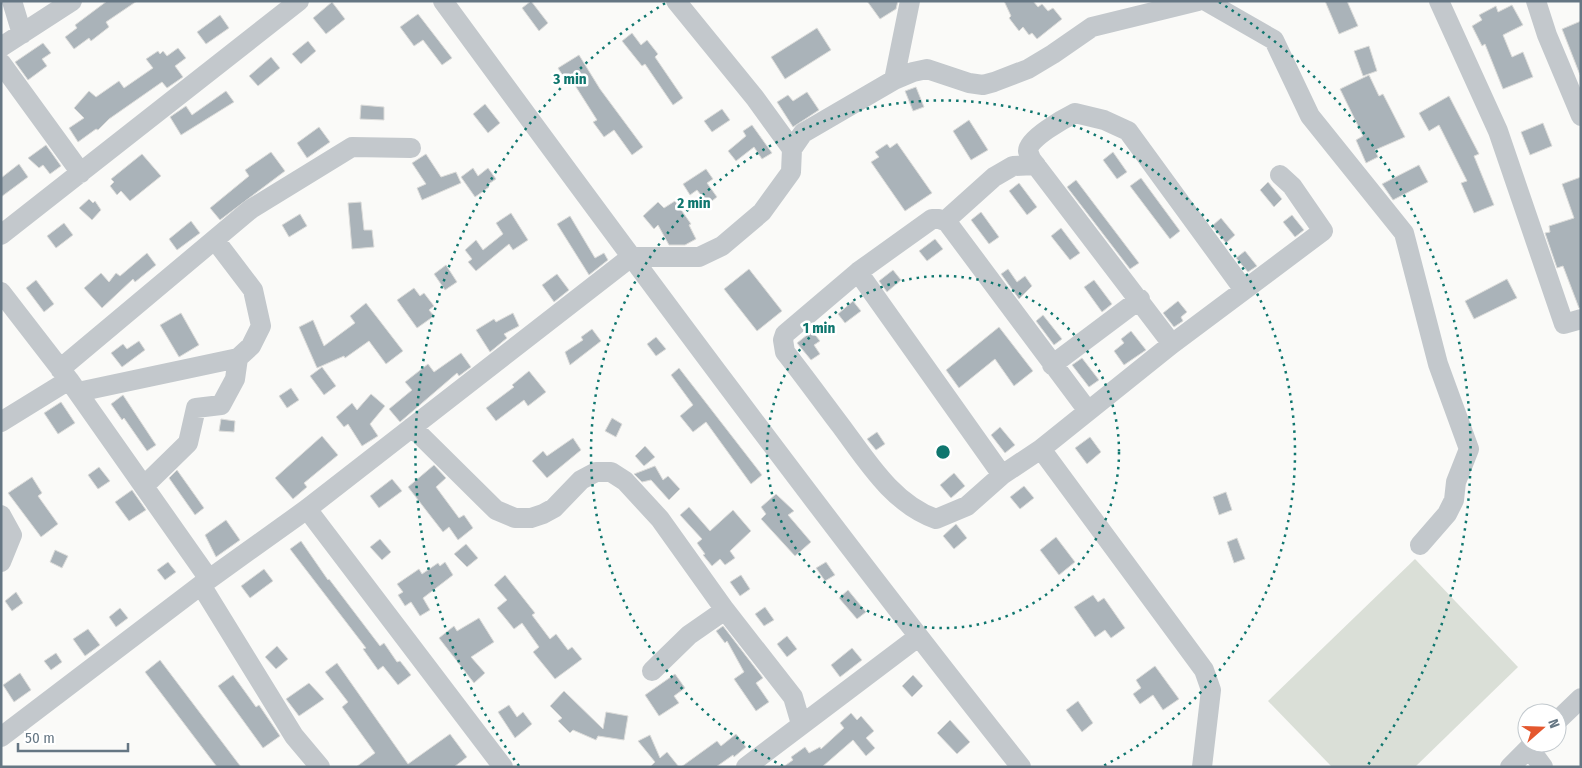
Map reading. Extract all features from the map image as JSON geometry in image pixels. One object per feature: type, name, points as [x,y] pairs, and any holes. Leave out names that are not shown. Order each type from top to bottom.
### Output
[{"type":"street","points":[[12,1],[22,34]]},
{"type":"street","points":[[1,47],[72,1]]},
{"type":"street","points":[[1,235],[298,1]]},
{"type":"street","points":[[443,1],[631,257],[918,637],[1021,767]]},
{"type":"street","points":[[676,1],[755,98],[792,149]]},
{"type":"street","points":[[894,80],[910,1]]},
{"type":"street","points":[[1,737],[205,582],[307,509],[631,257],[699,257],[722,246],[762,212],[778,190],[791,172],[792,149],[804,133],[894,80],[927,69],[969,83],[983,84],[994,82],[1028,69],[1092,26],[1198,1]]},
{"type":"street","points":[[1206,1],[1274,40],[1310,116],[1404,233],[1438,364],[1469,449],[1456,482],[1454,500],[1447,514],[1420,545]]},
{"type":"street","points":[[1439,1],[1498,131],[1564,324],[1581,319]]},
{"type":"street","points":[[1536,1],[1547,36],[1581,116]]},
{"type":"street","points":[[1,63],[81,173]]},
{"type":"street","points":[[1172,344],[1140,299],[1036,165],[1028,151],[1030,144],[1058,121],[1075,113],[1104,120],[1128,131],[1244,290]]},
{"type":"street","points":[[1,422],[69,380],[215,240],[251,209],[352,147],[411,148]]},
{"type":"street","points":[[945,222],[994,177],[1013,166],[1036,165]]},
{"type":"street","points":[[1088,411],[945,222],[932,220],[858,272],[785,334],[783,340],[785,352],[876,473],[904,501],[925,515],[936,518],[967,506],[1002,475],[1042,448],[1172,344],[1323,231],[1292,186],[1280,175]]},
{"type":"street","points":[[69,380],[238,358],[251,346],[261,326],[253,290],[215,240]]},
{"type":"street","points":[[858,272],[1002,475]]},
{"type":"street","points":[[1,292],[69,380],[144,486],[205,582],[294,736],[320,767]]},
{"type":"street","points":[[1052,365],[1140,299]]},
{"type":"street","points":[[144,486],[188,443],[196,408],[221,405],[235,379],[238,358]]},
{"type":"street","points":[[412,427],[496,510],[515,518],[531,518],[554,508],[581,480],[596,472],[611,472],[625,481],[648,504],[725,610],[793,697],[801,724]]},
{"type":"street","points":[[1042,448],[1204,670],[1211,690],[1202,767]]},
{"type":"street","points":[[307,509],[503,767]]},
{"type":"street","points":[[1,515],[12,535],[1,562]]},
{"type":"street","points":[[652,671],[689,635],[725,610]]},
{"type":"street","points":[[746,767],[918,637]]},
{"type":"street","points":[[1567,711],[1581,698]]},
{"type":"street","points":[[1510,767],[1523,753]]},
{"type":"street","points":[[1535,753],[1543,767]]},
{"type":"shaded area","points":[[1415,559],[1518,667],[1415,767],[1332,767],[1268,701]]},
{"type":"building","points":[[107,1],[137,1],[106,22],[109,27],[91,41],[89,38],[74,49],[65,37],[77,28],[75,25]]},
{"type":"building","points":[[531,1],[548,23],[539,31],[522,8]]},
{"type":"building","points":[[867,1],[898,1],[896,9],[880,19]]},
{"type":"building","points":[[1004,1],[1033,1],[1038,7],[1042,4],[1048,11],[1053,8],[1062,19],[1037,39],[1032,33],[1029,35],[1023,27],[1019,31],[1009,18],[1011,16]]},
{"type":"building","points":[[1325,1],[1347,1],[1358,26],[1339,34]]},
{"type":"building","points":[[332,2],[345,19],[326,34],[313,18]]},
{"type":"building","points":[[1512,5],[1523,25],[1503,35],[1512,57],[1523,52],[1533,77],[1503,89],[1485,44],[1482,46],[1472,26],[1482,20],[1479,15],[1496,6],[1498,12]]},
{"type":"building","points":[[418,14],[452,58],[442,65],[423,40],[414,46],[400,27]]},
{"type":"building","points":[[220,15],[229,28],[206,44],[197,32]]},
{"type":"building","points":[[1581,21],[1581,75],[1580,75],[1562,29]]},
{"type":"building","points":[[817,28],[831,50],[785,79],[771,57]]},
{"type":"building","points":[[632,33],[641,45],[647,40],[658,54],[655,57],[683,98],[673,105],[645,64],[642,66],[622,41]]},
{"type":"building","points":[[308,41],[316,51],[301,64],[292,54]]},
{"type":"building","points":[[43,43],[51,53],[42,59],[47,66],[28,80],[15,62]]},
{"type":"building","points":[[1369,46],[1377,71],[1363,76],[1354,51]]},
{"type":"building","points":[[178,48],[186,58],[175,66],[183,77],[167,88],[162,82],[109,119],[98,130],[96,129],[78,142],[69,128],[84,118],[74,108],[89,91],[96,97],[119,81],[124,88],[153,68],[146,59],[158,51],[160,54],[163,51],[167,56]]},
{"type":"building","points":[[579,55],[600,89],[643,147],[632,155],[614,130],[604,137],[593,122],[597,120],[571,79],[566,81],[558,68]]},
{"type":"building","points":[[271,57],[280,68],[258,86],[249,76]]},
{"type":"building","points":[[1369,75],[1379,96],[1383,94],[1405,137],[1375,150],[1378,157],[1366,163],[1356,140],[1363,136],[1340,89]]},
{"type":"building","points":[[916,87],[924,107],[913,111],[905,91]]},
{"type":"building","points":[[226,91],[234,102],[181,135],[170,117],[186,106],[192,115]]},
{"type":"building","points":[[807,92],[819,110],[793,127],[777,102],[788,95],[793,101]]},
{"type":"building","points":[[1449,96],[1479,154],[1474,156],[1494,205],[1474,213],[1461,183],[1467,181],[1439,125],[1429,131],[1419,113]]},
{"type":"building","points":[[485,104],[500,123],[488,133],[473,114]]},
{"type":"building","points":[[361,105],[384,107],[384,120],[360,119]]},
{"type":"building","points":[[722,109],[730,120],[712,132],[704,121]]},
{"type":"building","points":[[969,120],[988,150],[971,160],[953,131]]},
{"type":"building","points":[[1543,123],[1552,146],[1530,155],[1521,132]]},
{"type":"building","points":[[752,125],[772,153],[762,159],[754,147],[736,161],[728,151],[746,136],[743,131]]},
{"type":"building","points":[[319,127],[330,142],[307,158],[297,143]]},
{"type":"building","points":[[897,143],[932,193],[905,211],[871,162],[879,157],[875,152],[887,144],[890,148]]},
{"type":"building","points":[[46,145],[61,166],[50,174],[43,165],[39,168],[28,158]]},
{"type":"building","points":[[271,152],[285,171],[220,220],[210,208],[249,176],[245,170]]},
{"type":"building","points":[[1113,152],[1127,172],[1117,179],[1103,160]]},
{"type":"building","points":[[142,154],[161,176],[130,201],[121,191],[117,195],[110,186],[114,182],[111,179]]},
{"type":"building","points":[[426,154],[441,177],[456,172],[461,183],[422,200],[417,188],[426,184],[412,163]]},
{"type":"building","points":[[19,164],[28,177],[1,197],[1,178]]},
{"type":"building","points":[[1419,165],[1428,182],[1393,200],[1382,184]]},
{"type":"building","points":[[473,168],[478,176],[488,168],[496,179],[487,185],[489,187],[475,197],[461,177]]},
{"type":"building","points":[[706,169],[713,179],[707,183],[717,197],[708,204],[697,190],[690,195],[683,184]]},
{"type":"building","points":[[1581,177],[1581,307],[1579,308],[1563,266],[1557,268],[1545,233],[1550,232],[1549,226],[1574,218],[1562,184]]},
{"type":"building","points":[[1141,178],[1180,231],[1170,239],[1130,186]]},
{"type":"building","points":[[1076,180],[1139,263],[1130,269],[1067,187]]},
{"type":"building","points":[[1268,182],[1282,199],[1274,207],[1260,190]]},
{"type":"building","points":[[1019,183],[1037,207],[1027,215],[1009,191]]},
{"type":"building","points":[[89,199],[93,203],[95,201],[101,210],[92,220],[79,208]]},
{"type":"building","points":[[675,201],[691,224],[689,225],[696,239],[685,245],[669,245],[658,225],[654,229],[643,216],[658,202],[664,208]]},
{"type":"building","points":[[361,202],[364,230],[372,230],[374,247],[352,249],[348,203]]},
{"type":"building","points":[[981,212],[999,237],[989,244],[971,220]]},
{"type":"building","points":[[511,213],[528,240],[513,250],[509,244],[476,271],[468,262],[472,259],[465,250],[476,240],[483,250],[503,234],[496,223]]},
{"type":"building","points":[[300,214],[307,226],[289,237],[282,225]]},
{"type":"building","points":[[1292,215],[1304,230],[1295,237],[1283,222]]},
{"type":"building","points":[[570,216],[595,258],[604,253],[608,260],[589,275],[557,224]]},
{"type":"building","points":[[1221,218],[1235,235],[1226,243],[1212,226]]},
{"type":"building","points":[[191,221],[200,233],[177,250],[169,239]]},
{"type":"building","points":[[64,223],[73,235],[56,248],[47,236]]},
{"type":"building","points":[[1061,228],[1080,253],[1070,260],[1051,236]]},
{"type":"building","points":[[935,239],[943,249],[927,261],[919,251]]},
{"type":"building","points":[[1245,251],[1257,266],[1248,272],[1236,258]]},
{"type":"building","points":[[147,253],[156,265],[135,282],[133,279],[102,308],[84,288],[101,273],[109,282],[116,273],[120,276]]},
{"type":"building","points":[[446,265],[457,282],[445,290],[434,274]]},
{"type":"building","points":[[749,269],[782,311],[757,331],[724,289]]},
{"type":"building","points":[[1008,269],[1017,282],[1025,276],[1032,286],[1019,299],[1001,274]]},
{"type":"building","points":[[893,270],[901,280],[887,292],[879,281]]},
{"type":"building","points":[[557,274],[569,290],[554,302],[542,285]]},
{"type":"building","points":[[1507,279],[1517,298],[1474,319],[1465,301]]},
{"type":"building","points":[[36,280],[54,304],[44,312],[26,288]]},
{"type":"building","points":[[1094,280],[1112,304],[1102,312],[1084,287]]},
{"type":"building","points":[[414,288],[420,296],[424,293],[434,306],[429,310],[434,316],[417,328],[397,300]]},
{"type":"building","points":[[853,301],[861,311],[845,323],[838,314]]},
{"type":"building","points":[[1178,301],[1187,312],[1181,317],[1183,321],[1174,327],[1163,313]]},
{"type":"building","points":[[366,303],[403,351],[386,364],[369,341],[345,358],[344,356],[317,368],[299,327],[313,320],[324,346],[355,323],[350,316]]},
{"type":"building","points":[[181,313],[199,345],[179,357],[160,325]]},
{"type":"building","points":[[513,313],[519,326],[504,334],[507,338],[490,352],[476,330],[494,319],[496,322]]},
{"type":"building","points":[[1043,315],[1062,339],[1054,345],[1036,321]]},
{"type":"building","points":[[999,327],[1033,371],[1014,386],[995,359],[959,388],[946,370]]},
{"type":"building","points":[[592,329],[601,341],[570,365],[565,352],[583,340],[581,337]]},
{"type":"building","points":[[812,331],[820,341],[814,345],[820,354],[811,360],[797,343]]},
{"type":"building","points":[[1131,331],[1146,350],[1124,365],[1114,351],[1124,343],[1121,339]]},
{"type":"building","points":[[656,337],[666,349],[656,356],[647,344]]},
{"type":"building","points":[[139,341],[145,350],[122,367],[111,353],[123,344],[127,349]]},
{"type":"building","points":[[461,353],[471,367],[459,376],[457,373],[400,422],[389,409],[412,390],[405,382],[428,364],[434,372]]},
{"type":"building","points":[[1082,358],[1099,380],[1089,387],[1072,365]]},
{"type":"building","points":[[322,367],[336,386],[324,395],[310,376]]},
{"type":"building","points":[[679,368],[762,475],[751,484],[706,422],[693,432],[680,416],[693,405],[671,375]]},
{"type":"building","points":[[529,371],[546,392],[528,406],[524,400],[496,421],[486,408],[514,387],[512,385]]},
{"type":"building","points":[[291,388],[299,400],[287,408],[279,396]]},
{"type":"building","points":[[371,394],[385,406],[370,424],[378,436],[362,446],[348,424],[344,427],[336,417],[352,403],[357,410]]},
{"type":"building","points":[[123,395],[156,445],[147,451],[124,418],[122,420],[111,404]]},
{"type":"building","points":[[61,402],[75,423],[58,434],[44,413]]},
{"type":"building","points":[[612,418],[622,424],[616,437],[605,431]]},
{"type":"building","points":[[221,419],[235,421],[234,432],[219,431]]},
{"type":"building","points":[[1000,427],[1015,445],[1005,453],[991,435]]},
{"type":"building","points":[[877,432],[885,444],[876,450],[867,439]]},
{"type":"building","points":[[322,436],[338,455],[304,483],[307,487],[293,499],[275,478]]},
{"type":"building","points":[[1090,437],[1101,452],[1087,464],[1075,448]]},
{"type":"building","points":[[573,438],[581,450],[547,478],[532,461],[543,451],[547,456]]},
{"type":"building","points":[[645,446],[655,457],[644,466],[635,456]]},
{"type":"building","points":[[434,465],[446,478],[436,487],[459,518],[464,515],[473,528],[458,540],[449,527],[443,532],[408,487]]},
{"type":"building","points":[[655,466],[663,480],[668,476],[680,489],[669,500],[651,480],[642,482],[634,474]]},
{"type":"building","points":[[99,467],[110,481],[98,489],[88,475]]},
{"type":"building","points":[[177,470],[204,508],[195,515],[169,478]]},
{"type":"building","points":[[954,473],[965,486],[951,498],[940,485]]},
{"type":"building","points":[[32,477],[42,493],[38,496],[58,524],[41,537],[8,493]]},
{"type":"building","points":[[392,479],[402,491],[379,508],[370,496]]},
{"type":"building","points":[[1024,486],[1034,498],[1020,509],[1010,497]]},
{"type":"building","points":[[132,490],[146,510],[129,521],[115,502]]},
{"type":"building","points":[[1226,492],[1232,510],[1219,515],[1213,497]]},
{"type":"building","points":[[776,494],[794,511],[788,515],[811,542],[795,556],[761,519],[766,514],[761,507]]},
{"type":"building","points":[[689,507],[710,531],[733,510],[751,531],[730,551],[735,558],[725,565],[720,559],[712,566],[703,555],[705,554],[697,543],[702,539],[680,515]]},
{"type":"building","points":[[226,520],[240,540],[216,557],[205,535]]},
{"type":"building","points":[[956,524],[967,538],[954,549],[943,536]]},
{"type":"building","points":[[1056,537],[1075,562],[1059,575],[1040,550]]},
{"type":"building","points":[[1237,538],[1245,559],[1234,563],[1227,542]]},
{"type":"building","points":[[380,539],[391,552],[382,560],[370,547]]},
{"type":"building","points":[[301,541],[328,580],[380,646],[384,643],[397,662],[400,661],[411,675],[398,685],[383,666],[378,670],[363,649],[366,648],[290,549]]},
{"type":"building","points":[[466,544],[478,558],[467,567],[454,554]]},
{"type":"building","points":[[55,550],[68,556],[62,568],[50,562]]},
{"type":"building","points":[[168,562],[176,572],[165,580],[157,570]]},
{"type":"building","points":[[445,562],[453,575],[423,598],[430,610],[420,616],[411,602],[405,606],[398,595],[403,592],[397,584],[419,569],[422,574],[438,563],[440,566]]},
{"type":"building","points":[[826,562],[835,575],[825,581],[816,568]]},
{"type":"building","points":[[264,569],[273,581],[250,598],[241,586]]},
{"type":"building","points":[[505,575],[535,613],[532,615],[550,639],[556,634],[568,650],[572,647],[582,659],[555,679],[533,652],[539,647],[522,623],[514,629],[497,608],[507,600],[494,585]]},
{"type":"building","points":[[741,575],[750,589],[740,596],[730,582]]},
{"type":"building","points":[[848,590],[866,612],[857,619],[839,598]]},
{"type":"building","points":[[16,592],[23,603],[12,611],[5,601]]},
{"type":"building","points":[[1093,595],[1098,602],[1104,598],[1125,628],[1111,638],[1105,630],[1095,637],[1074,607]]},
{"type":"building","points":[[765,607],[774,620],[764,626],[755,614]]},
{"type":"building","points":[[120,608],[128,618],[116,627],[109,617]]},
{"type":"building","points":[[479,618],[494,642],[471,657],[485,673],[474,683],[439,638],[454,626],[457,631]]},
{"type":"building","points":[[723,626],[763,678],[756,683],[769,702],[756,711],[734,679],[744,672],[727,641],[725,643],[716,631]]},
{"type":"building","points":[[88,629],[100,645],[85,656],[73,639]]},
{"type":"building","points":[[787,636],[797,649],[787,657],[777,644]]},
{"type":"building","points":[[277,646],[288,659],[276,669],[265,657]]},
{"type":"building","points":[[852,648],[862,660],[840,677],[831,665]]},
{"type":"building","points":[[56,653],[62,662],[51,670],[44,661]]},
{"type":"building","points":[[160,660],[241,767],[217,767],[145,672]]},
{"type":"building","points":[[337,663],[408,764],[450,734],[467,757],[454,767],[356,767],[375,753],[342,707],[348,702],[325,672]]},
{"type":"building","points":[[1155,666],[1179,699],[1163,710],[1153,695],[1140,704],[1133,694],[1141,688],[1136,680]]},
{"type":"building","points":[[20,673],[31,690],[14,702],[3,685]]},
{"type":"building","points":[[675,674],[685,688],[674,696],[679,703],[659,716],[645,695]]},
{"type":"building","points":[[233,675],[256,707],[259,705],[280,736],[263,748],[218,686]]},
{"type":"building","points":[[913,675],[923,686],[912,697],[902,686]]},
{"type":"building","points":[[309,683],[324,699],[299,716],[286,699]]},
{"type":"building","points":[[564,691],[603,729],[606,712],[628,716],[624,740],[598,736],[596,740],[573,730],[570,733],[558,721],[562,718],[550,706]]},
{"type":"building","points":[[1078,701],[1093,723],[1082,732],[1066,710]]},
{"type":"building","points":[[509,705],[517,717],[523,712],[532,724],[515,738],[498,712]]},
{"type":"building","points":[[851,713],[857,720],[861,716],[874,731],[866,738],[875,748],[866,756],[853,740],[822,767],[783,767],[793,760],[791,757],[805,747],[809,753],[820,747],[821,749],[844,728],[840,723]]},
{"type":"building","points":[[950,720],[970,742],[957,754],[937,733]]},
{"type":"building","points":[[736,734],[746,747],[734,757],[733,755],[716,767],[681,767],[717,741],[721,746]]},
{"type":"building","points":[[650,735],[660,758],[667,752],[679,767],[650,767],[655,762],[638,741]]}]
